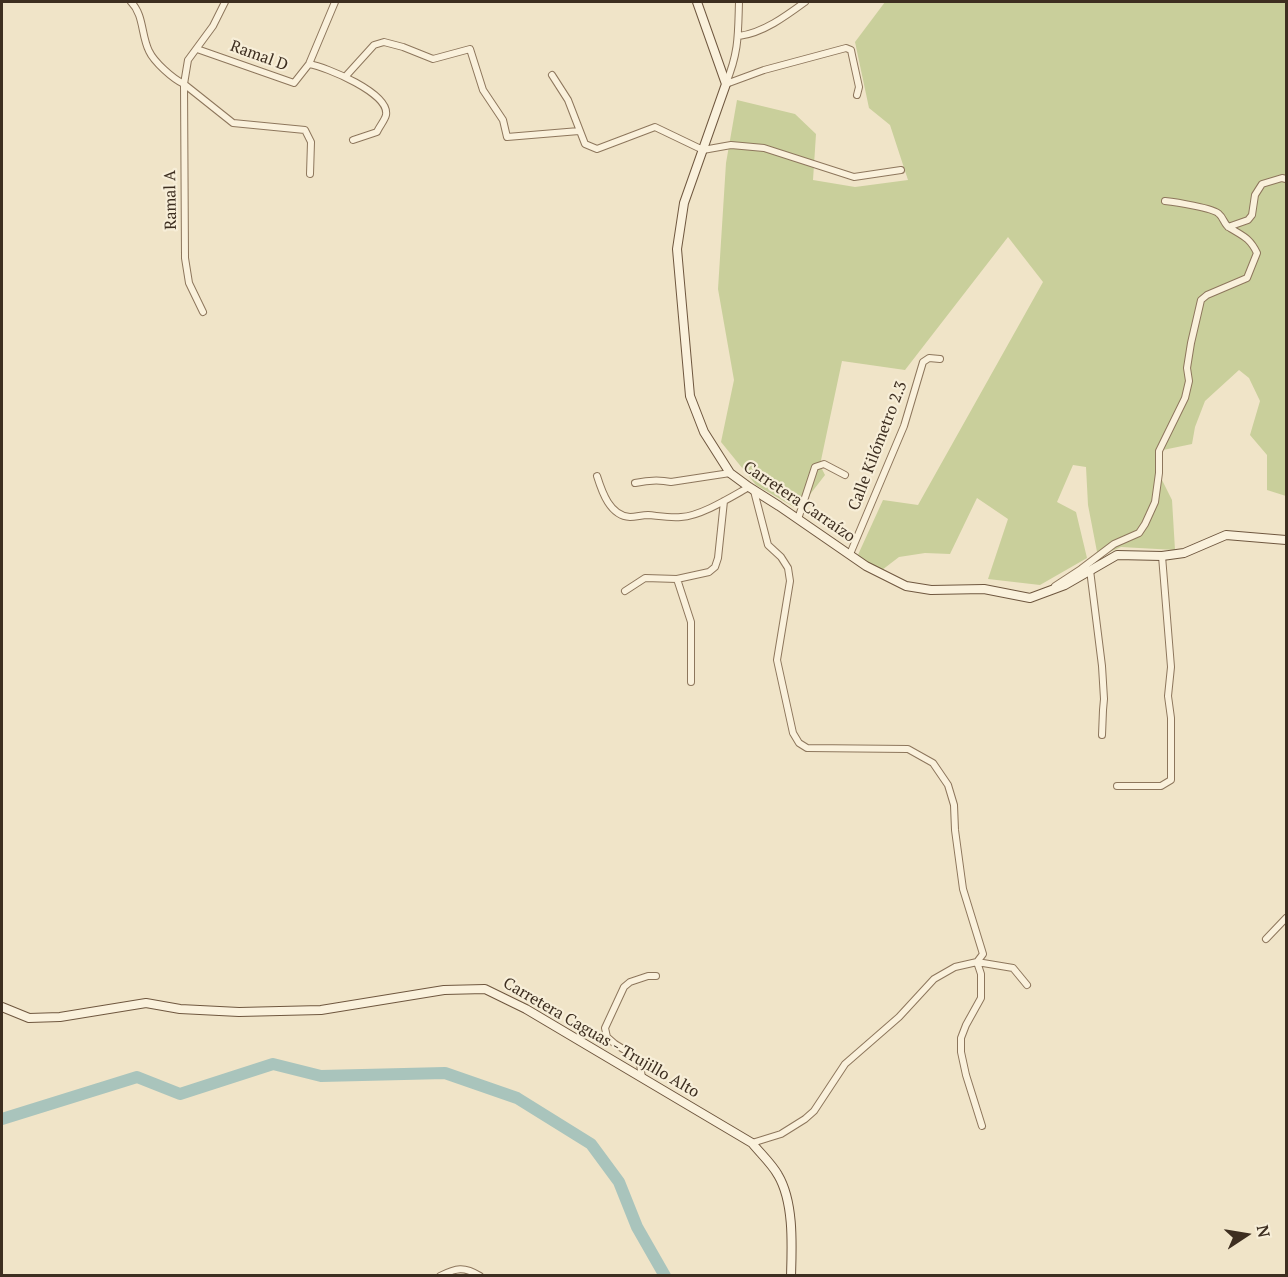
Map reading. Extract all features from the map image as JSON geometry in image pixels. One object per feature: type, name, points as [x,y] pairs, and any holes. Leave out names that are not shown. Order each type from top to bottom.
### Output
[{"type":"street","points":[[130,2],[134,4],[140,17],[149,51],[155,60],[177,81],[184,84],[233,123],[305,130],[311,142],[309,174]]},
{"type":"street","name":"Ramal A","points":[[203,312],[189,283],[185,258],[184,84],[188,60],[213,26],[225,2]]},
{"type":"street","name":"Ramal D","points":[[197,49],[294,83],[309,63],[335,2]]},
{"type":"street","points":[[697,2],[726,84]]},
{"type":"street","points":[[726,84],[733,66],[739,36],[739,2]]},
{"type":"street","points":[[739,36],[748,35],[763,28],[805,2]]},
{"type":"street","points":[[345,77],[374,45],[384,42],[403,46],[433,59],[471,49],[483,90],[503,120],[507,137],[579,131]]},
{"type":"street","points":[[726,84],[765,69],[846,48],[852,55],[859,87],[857,95]]},
{"type":"street","points":[[309,63],[345,77],[377,96],[385,105],[386,115],[377,132],[353,140]]},
{"type":"street","points":[[552,75],[568,100],[585,144],[597,148],[655,127],[704,150],[730,145],[764,148],[854,177],[901,170]]},
{"type":"street","name":"Carretera Carraízo","points":[[726,84],[684,203],[677,249],[690,396],[704,432],[730,473],[866,566],[906,586],[932,590],[984,589],[1030,598],[1065,585],[1117,555],[1184,553],[1226,535],[1287,540]]},
{"type":"street","points":[[1228,227],[1248,220],[1252,215],[1255,195],[1262,184],[1282,178],[1287,179]]},
{"type":"street","points":[[1047,591],[1114,544],[1139,533],[1145,524],[1155,502],[1159,451],[1185,398],[1189,381],[1187,368],[1201,300],[1247,278],[1257,253],[1245,236],[1228,227],[1219,213],[1165,201]]},
{"type":"street","name":"Calle Kilómetro 2.3","points":[[850,554],[904,426],[923,362],[928,358],[940,359]]},
{"type":"street","points":[[798,519],[815,467],[824,464],[845,475]]},
{"type":"street","points":[[635,483],[648,480],[671,482],[730,473]]},
{"type":"street","points":[[598,480],[606,502],[622,516],[631,517],[645,515],[681,518],[693,515],[751,489],[768,545],[781,557],[788,568],[790,581],[777,660],[793,734],[799,743],[807,748],[908,749],[933,763],[948,785],[954,805],[963,889],[983,954],[977,962]]},
{"type":"street","points":[[625,591],[645,578],[676,579],[709,572],[715,567],[724,501]]},
{"type":"street","points":[[1117,786],[1161,786],[1171,780],[1172,718],[1168,696],[1171,667],[1162,555]]},
{"type":"street","points":[[1090,570],[1102,666],[1104,699],[1102,735]]},
{"type":"street","points":[[676,579],[691,622],[691,682]]},
{"type":"street","points":[[1266,939],[1287,918]]},
{"type":"street","points":[[977,962],[981,974],[981,998],[961,1038],[961,1052],[982,1126]]},
{"type":"street","points":[[752,1143],[780,1134],[814,1111],[845,1064],[899,1017],[934,979],[956,967],[977,962],[1013,968],[1027,985]]},
{"type":"street","points":[[642,1078],[640,1064],[633,1055],[607,1037],[605,1028],[624,987],[630,982],[656,976]]},
{"type":"street","name":"Carretera Caguas - Trujillo Alto","points":[[2,1007],[29,1018],[60,1017],[146,1003],[180,1009],[239,1012],[321,1010],[444,990],[484,989],[526,1010],[752,1143],[778,1175],[788,1200],[792,1248],[791,1275]]},
{"type":"street","points":[[440,1275],[453,1269],[470,1270],[480,1275]]},
{"type":"green space","points":[[885,2],[1286,2],[1286,496],[1267,490],[1267,455],[1250,435],[1260,401],[1249,378],[1239,370],[1205,401],[1195,427],[1192,444],[1163,450],[1155,466],[1172,500],[1175,550],[1121,547],[1098,557],[1088,505],[1086,467],[1073,465],[1057,502],[1076,512],[1087,558],[1040,585],[988,579],[1008,519],[977,498],[950,554],[925,553],[899,557],[882,570],[857,557],[883,500],[918,505],[1043,282],[1008,237],[905,370],[842,361],[820,465],[825,475],[808,497],[794,507],[756,485],[721,442],[734,380],[718,289],[726,163],[737,100],[795,114],[816,134],[813,180],[855,187],[908,180],[890,125],[869,108],[855,42]]},
{"type":"waterway","points":[[2,1119],[137,1077],[180,1094],[273,1064],[321,1076],[445,1073],[517,1098],[591,1144],[619,1182],[637,1227],[665,1276]]}]
